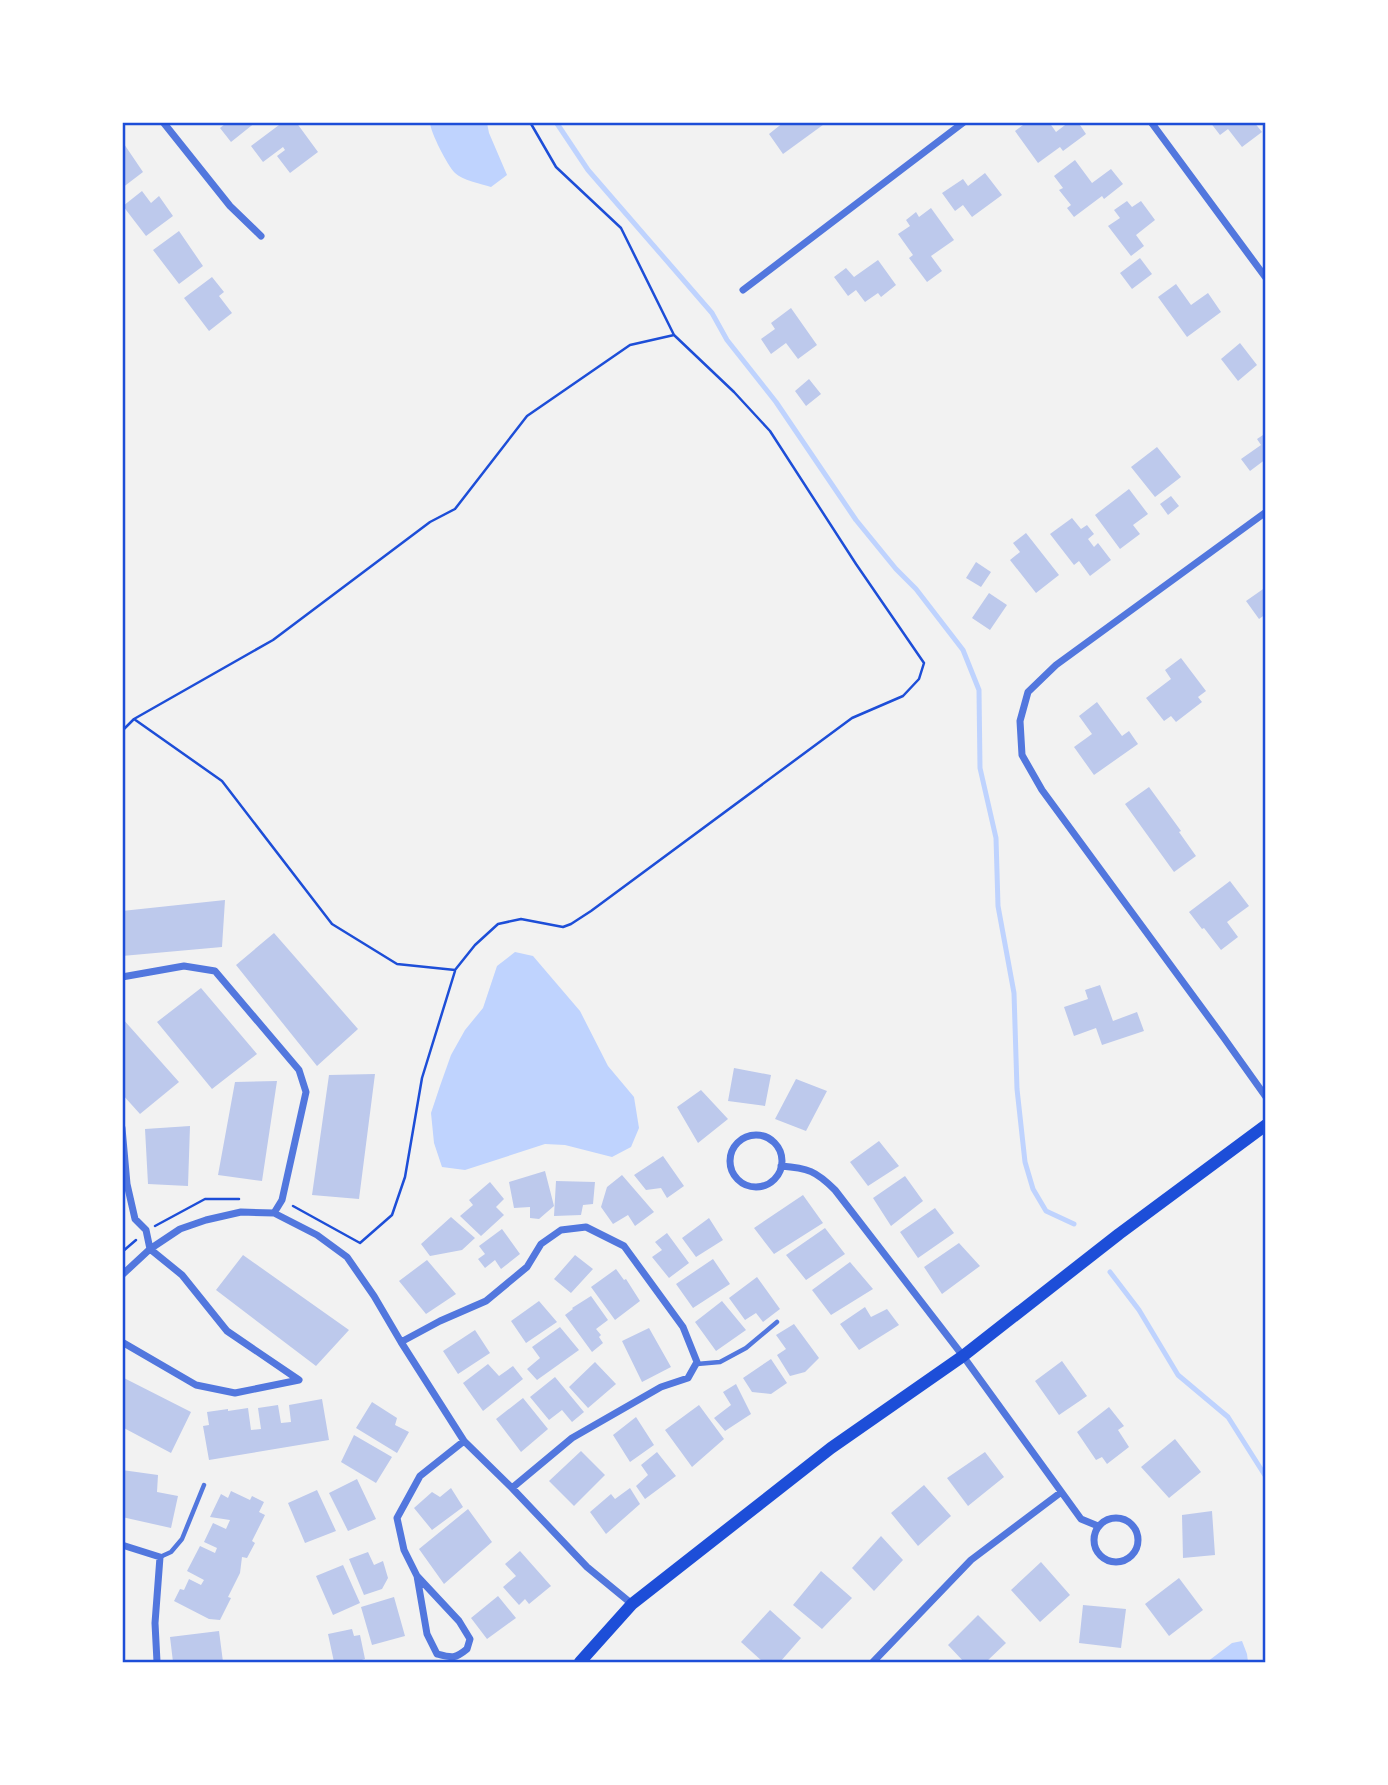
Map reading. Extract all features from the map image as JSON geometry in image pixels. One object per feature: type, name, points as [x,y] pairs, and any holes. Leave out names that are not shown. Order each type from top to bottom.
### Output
[{"type":"main road","points":[[579,1662],[632,1604],[831,1448],[963,1356],[1119,1234],[1265,1125]]},
{"type":"street","points":[[163,122],[230,206],[261,236]]},
{"type":"street","points":[[743,290],[964,122]]},
{"type":"street","points":[[1151,122],[1265,278]]},
{"type":"street","points":[[1265,512],[1056,665],[1028,692],[1020,721],[1022,755],[1042,790],[1265,1097]]},
{"type":"street","points":[[122,977],[184,966],[215,971],[299,1070],[306,1092],[282,1199],[274,1213]]},
{"type":"street","points":[[122,1128],[127,1184],[135,1219],[146,1230],[150,1249],[183,1275],[227,1331],[299,1380],[235,1393],[209,1388],[196,1385],[122,1342]]},
{"type":"street","points":[[752,1135],[760,1135],[775,1143],[782,1166],[772,1182],[756,1188],[739,1182],[733,1175],[729,1158],[737,1142],[752,1135]]},
{"type":"street","points":[[782,1166],[801,1168],[820,1175],[835,1190],[963,1356],[1060,1493],[1081,1519],[1098,1526]]},
{"type":"street","points":[[122,1275],[150,1249],[180,1228],[241,1212],[274,1213],[317,1235],[347,1257],[464,1441],[587,1567],[632,1604]]},
{"type":"street","points":[[401,1342],[486,1301],[527,1267],[541,1244],[561,1230],[586,1227],[624,1245],[683,1327],[697,1362],[688,1378],[661,1387],[572,1438],[512,1488]]},
{"type":"street","points":[[417,1576],[428,1634],[437,1654],[452,1658],[458,1656],[467,1649],[470,1639],[458,1621],[417,1576],[404,1550],[397,1518],[419,1476],[464,1441]]},
{"type":"street","points":[[873,1662],[971,1560],[1060,1493]]},
{"type":"street","points":[[1118,1517],[1131,1524],[1138,1537],[1135,1552],[1124,1561],[1110,1562],[1103,1559],[1094,1547],[1093,1540],[1098,1526],[1110,1518],[1118,1517]]},
{"type":"street","points":[[122,1545],[160,1557],[155,1623],[157,1662]]},
{"type":"lane","points":[[696,1364],[720,1362],[746,1348],[777,1322]]},
{"type":"lane","points":[[160,1557],[171,1552],[182,1539],[204,1485]]},
{"type":"path","points":[[282,1199],[360,1243],[391,1215],[405,1177],[422,1078],[455,970],[475,945],[498,924],[521,919],[563,927],[571,924],[852,718],[903,696],[919,679],[925,663],[856,564],[770,431],[734,392],[674,335],[621,228],[556,167],[530,122]]},
{"type":"path","points":[[122,731],[134,719],[273,640],[430,522],[455,509],[527,416],[630,345],[674,335]]},
{"type":"path","points":[[134,719],[222,781],[332,924],[397,964],[455,970]]},
{"type":"path","points":[[122,1252],[146,1230],[205,1199],[243,1199]]},
{"type":"water","points":[[430,123],[487,123],[507,175],[491,187],[458,175],[444,156]]},
{"type":"water","points":[[515,952],[533,956],[580,1011],[608,1066],[634,1097],[639,1128],[631,1147],[612,1157],[565,1145],[545,1144],[465,1170],[442,1167],[434,1143],[431,1113],[440,1086],[451,1055],[465,1030],[483,1008],[497,966]]},
{"type":"water","points":[[1242,1641],[1248,1662],[1207,1662],[1232,1643]]},
{"type":"building","points":[[224,122],[256,122],[231,142],[220,128]]},
{"type":"building","points":[[283,122],[296,122],[318,152],[290,173],[277,156],[285,150],[283,147],[263,162],[251,146]]},
{"type":"building","points":[[784,122],[827,122],[783,154],[769,134]]},
{"type":"building","points":[[1027,122],[1049,122],[1056,132],[1069,122],[1078,122],[1086,134],[1063,151],[1060,147],[1038,163],[1015,131]]},
{"type":"building","points":[[1210,122],[1254,122],[1262,132],[1242,147],[1228,129],[1220,135]]},
{"type":"building","points":[[122,141],[143,172],[122,188]]},
{"type":"building","points":[[1075,160],[1092,183],[1111,169],[1123,184],[1074,217],[1067,208],[1071,205],[1059,190],[1063,188],[1054,176]]},
{"type":"building","points":[[985,173],[1002,195],[972,217],[963,205],[955,211],[942,193],[963,179],[968,186]]},
{"type":"building","points":[[142,191],[151,203],[159,196],[173,216],[146,236],[123,206]]},
{"type":"building","points":[[1127,201],[1132,207],[1141,201],[1155,220],[1136,235],[1144,246],[1131,256],[1108,226],[1120,218],[1114,210]]},
{"type":"building","points":[[931,208],[954,240],[931,256],[942,271],[927,282],[909,258],[913,255],[898,234],[910,226],[906,220],[916,212],[919,217]]},
{"type":"building","points":[[179,231],[203,266],[179,284],[153,250]]},
{"type":"building","points":[[1140,258],[1152,274],[1132,289],[1120,273]]},
{"type":"building","points":[[878,260],[896,285],[881,297],[878,293],[865,302],[856,290],[848,296],[834,277],[846,268],[854,277]]},
{"type":"building","points":[[212,277],[224,292],[219,296],[232,313],[209,331],[184,298]]},
{"type":"building","points":[[1176,284],[1191,305],[1208,293],[1221,312],[1187,337],[1158,297]]},
{"type":"building","points":[[791,308],[817,345],[798,359],[786,343],[771,354],[761,339],[775,329],[771,323]]},
{"type":"building","points":[[1240,343],[1257,365],[1238,381],[1221,359]]},
{"type":"building","points":[[809,379],[821,394],[806,406],[795,391]]},
{"type":"building","points":[[1266,433],[1266,459],[1250,471],[1241,459],[1261,445],[1257,439]]},
{"type":"building","points":[[1157,447],[1181,477],[1155,497],[1131,467]]},
{"type":"building","points":[[1129,489],[1148,514],[1133,525],[1140,534],[1120,549],[1095,515]]},
{"type":"building","points":[[1171,496],[1179,506],[1168,515],[1160,504]]},
{"type":"building","points":[[1072,518],[1081,529],[1087,525],[1094,534],[1088,539],[1094,547],[1098,543],[1111,560],[1090,576],[1079,561],[1074,565],[1050,534]]},
{"type":"building","points":[[1026,533],[1059,575],[1036,593],[1010,560],[1020,552],[1013,543]]},
{"type":"building","points":[[976,562],[991,572],[981,587],[966,578]]},
{"type":"building","points":[[1266,587],[1266,614],[1259,619],[1246,601]]},
{"type":"building","points":[[989,593],[1007,605],[990,630],[972,618]]},
{"type":"building","points":[[1181,658],[1206,691],[1198,697],[1202,702],[1176,722],[1171,716],[1164,721],[1146,698],[1171,679],[1165,670]]},
{"type":"building","points":[[1097,702],[1122,736],[1129,731],[1138,744],[1094,775],[1074,747],[1092,734],[1079,716]]},
{"type":"building","points":[[1149,787],[1196,856],[1174,872],[1125,804]]},
{"type":"building","points":[[1230,881],[1249,906],[1227,922],[1238,937],[1221,950],[1189,912]]},
{"type":"building","points":[[225,900],[222,947],[122,956],[122,911]]},
{"type":"building","points":[[274,933],[358,1029],[317,1066],[236,965]]},
{"type":"building","points":[[1100,985],[1113,1021],[1137,1012],[1144,1031],[1102,1045],[1096,1028],[1074,1036],[1064,1007],[1088,999],[1085,990]]},
{"type":"building","points":[[201,988],[257,1054],[212,1089],[157,1022]]},
{"type":"building","points":[[122,1018],[179,1082],[140,1114],[122,1094]]},
{"type":"building","points":[[734,1068],[771,1075],[765,1106],[728,1101]]},
{"type":"building","points":[[375,1074],[359,1199],[312,1195],[329,1075]]},
{"type":"building","points":[[796,1079],[827,1091],[806,1131],[775,1119]]},
{"type":"building","points":[[277,1081],[262,1181],[218,1175],[235,1082]]},
{"type":"building","points":[[701,1090],[728,1119],[698,1143],[677,1107]]},
{"type":"building","points":[[190,1126],[188,1186],[148,1184],[145,1129]]},
{"type":"building","points":[[879,1141],[899,1166],[868,1186],[850,1162]]},
{"type":"building","points":[[663,1156],[684,1186],[667,1198],[661,1188],[646,1190],[634,1175]]},
{"type":"building","points":[[545,1171],[554,1206],[539,1219],[530,1218],[530,1207],[514,1208],[509,1182]]},
{"type":"building","points":[[622,1175],[654,1212],[635,1226],[628,1215],[613,1224],[601,1207],[607,1187]]},
{"type":"building","points":[[905,1176],[923,1201],[891,1226],[873,1198]]},
{"type":"building","points":[[556,1181],[595,1182],[593,1204],[583,1205],[581,1215],[554,1216]]},
{"type":"building","points":[[490,1182],[504,1199],[496,1207],[504,1215],[481,1236],[460,1216],[473,1205],[469,1200]]},
{"type":"building","points":[[803,1195],[823,1223],[774,1254],[754,1228]]},
{"type":"building","points":[[935,1208],[954,1233],[918,1258],[900,1232]]},
{"type":"building","points":[[451,1217],[475,1238],[462,1250],[430,1256],[421,1244]]},
{"type":"building","points":[[709,1218],[723,1240],[696,1257],[682,1238]]},
{"type":"building","points":[[825,1228],[845,1254],[806,1280],[786,1255]]},
{"type":"building","points":[[502,1229],[520,1254],[501,1269],[495,1260],[485,1268],[478,1259],[485,1254],[479,1246]]},
{"type":"building","points":[[667,1233],[689,1263],[669,1278],[652,1257],[662,1250],[655,1242]]},
{"type":"building","points":[[959,1243],[980,1266],[942,1294],[924,1267]]},
{"type":"building","points":[[243,1255],[349,1330],[316,1366],[216,1290]]},
{"type":"building","points":[[575,1255],[593,1269],[571,1293],[554,1279]]},
{"type":"building","points":[[713,1259],[730,1284],[693,1308],[676,1284]]},
{"type":"building","points":[[427,1260],[456,1294],[426,1314],[399,1281]]},
{"type":"building","points":[[850,1262],[873,1289],[831,1315],[812,1290]]},
{"type":"building","points":[[616,1269],[640,1301],[615,1320],[591,1287]]},
{"type":"building","points":[[757,1277],[780,1309],[763,1322],[756,1313],[745,1320],[729,1298]]},
{"type":"building","points":[[591,1296],[608,1320],[596,1329],[603,1343],[592,1352],[565,1315]]},
{"type":"building","points":[[539,1301],[557,1322],[526,1343],[511,1321]]},
{"type":"building","points":[[722,1301],[746,1330],[716,1351],[695,1322]]},
{"type":"building","points":[[865,1307],[871,1317],[887,1309],[899,1325],[859,1350],[840,1324]]},
{"type":"building","points":[[794,1324],[819,1358],[805,1372],[790,1376],[777,1355],[786,1349],[776,1335]]},
{"type":"building","points":[[560,1327],[579,1350],[537,1380],[527,1369],[540,1358],[532,1347]]},
{"type":"building","points":[[649,1328],[671,1367],[642,1382],[622,1341]]},
{"type":"building","points":[[475,1330],[490,1353],[458,1374],[443,1351]]},
{"type":"building","points":[[771,1359],[787,1383],[771,1394],[752,1392],[743,1378]]},
{"type":"building","points":[[1062,1361],[1087,1396],[1059,1415],[1035,1381]]},
{"type":"building","points":[[595,1362],[616,1384],[588,1408],[569,1387]]},
{"type":"building","points":[[488,1364],[499,1376],[513,1366],[523,1379],[483,1411],[463,1383]]},
{"type":"building","points":[[122,1377],[191,1412],[171,1453],[122,1427]]},
{"type":"building","points":[[555,1377],[584,1412],[572,1422],[562,1410],[549,1420],[530,1397]]},
{"type":"building","points":[[736,1384],[751,1414],[725,1431],[714,1418],[731,1405],[723,1392]]},
{"type":"building","points":[[523,1398],[548,1429],[521,1452],[496,1419]]},
{"type":"building","points":[[322,1399],[329,1440],[209,1460],[203,1426],[209,1425],[207,1412],[248,1408],[251,1430],[261,1429],[258,1408],[278,1405],[281,1423],[291,1422],[289,1405]]},
{"type":"building","points":[[372,1402],[397,1418],[395,1425],[409,1432],[397,1453],[356,1428]]},
{"type":"building","points":[[699,1405],[724,1439],[692,1467],[665,1430]]},
{"type":"building","points":[[1109,1407],[1124,1426],[1118,1430],[1129,1447],[1107,1464],[1102,1457],[1096,1460],[1077,1432]]},
{"type":"building","points":[[636,1417],[654,1445],[630,1462],[613,1435]]},
{"type":"building","points":[[354,1435],[392,1457],[376,1483],[341,1462]]},
{"type":"building","points":[[1175,1439],[1201,1472],[1169,1498],[1141,1467]]},
{"type":"building","points":[[581,1451],[605,1475],[574,1506],[549,1481]]},
{"type":"building","points":[[657,1452],[676,1476],[645,1499],[636,1486],[648,1475],[641,1465]]},
{"type":"building","points":[[985,1452],[1004,1477],[968,1506],[947,1478]]},
{"type":"building","points":[[122,1470],[158,1475],[157,1492],[178,1496],[171,1528],[122,1517]]},
{"type":"building","points":[[357,1479],[376,1519],[348,1531],[329,1493]]},
{"type":"building","points":[[924,1485],[951,1516],[918,1546],[891,1513]]},
{"type":"building","points":[[451,1488],[463,1507],[432,1530],[414,1508],[432,1492],[440,1497]]},
{"type":"building","points":[[630,1488],[640,1504],[606,1534],[590,1512],[611,1494],[615,1499]]},
{"type":"building","points":[[317,1490],[336,1531],[305,1543],[288,1503]]},
{"type":"building","points":[[231,1491],[250,1500],[252,1496],[264,1502],[259,1512],[265,1515],[247,1558],[242,1557],[240,1573],[220,1620],[209,1619],[174,1601],[189,1579],[201,1585],[204,1580],[187,1571],[200,1546],[215,1553],[217,1548],[204,1542],[213,1523],[226,1529],[230,1520],[210,1517],[221,1494],[228,1498]]},
{"type":"building","points":[[468,1509],[492,1542],[444,1584],[419,1549]]},
{"type":"building","points":[[1212,1511],[1215,1555],[1183,1558],[1182,1515]]},
{"type":"building","points":[[881,1536],[903,1560],[874,1591],[852,1568]]},
{"type":"building","points":[[520,1551],[551,1586],[529,1604],[525,1599],[519,1605],[503,1587],[516,1576],[505,1564]]},
{"type":"building","points":[[368,1552],[374,1565],[383,1561],[388,1578],[382,1589],[364,1595],[349,1559]]},
{"type":"building","points":[[1041,1562],[1070,1595],[1040,1622],[1011,1590]]},
{"type":"building","points":[[343,1565],[360,1603],[333,1615],[316,1576]]},
{"type":"building","points":[[821,1571],[852,1598],[822,1629],[793,1605]]},
{"type":"building","points":[[1179,1578],[1203,1610],[1169,1636],[1145,1604]]},
{"type":"building","points":[[498,1596],[516,1618],[487,1639],[471,1618]]},
{"type":"building","points":[[394,1597],[405,1636],[372,1645],[361,1607]]},
{"type":"building","points":[[1083,1605],[1126,1609],[1121,1648],[1079,1643]]},
{"type":"building","points":[[770,1610],[801,1638],[780,1662],[763,1662],[741,1642]]},
{"type":"building","points":[[978,1615],[1006,1643],[986,1662],[964,1662],[948,1645]]},
{"type":"building","points":[[352,1629],[354,1636],[360,1635],[365,1659],[334,1662],[328,1634]]},
{"type":"building","points":[[219,1631],[223,1662],[173,1662],[170,1637]]},
{"type":"waterway","points":[[556,122],[588,170],[712,313],[727,340],[776,402],[856,520],[916,589],[963,650],[979,690],[980,768],[996,838],[998,906],[1014,993],[1017,1089],[1025,1162],[1033,1189],[1046,1211],[1074,1224]]},
{"type":"waterway","points":[[1110,1272],[1139,1310],[1178,1375],[1228,1417],[1266,1477]]}]
